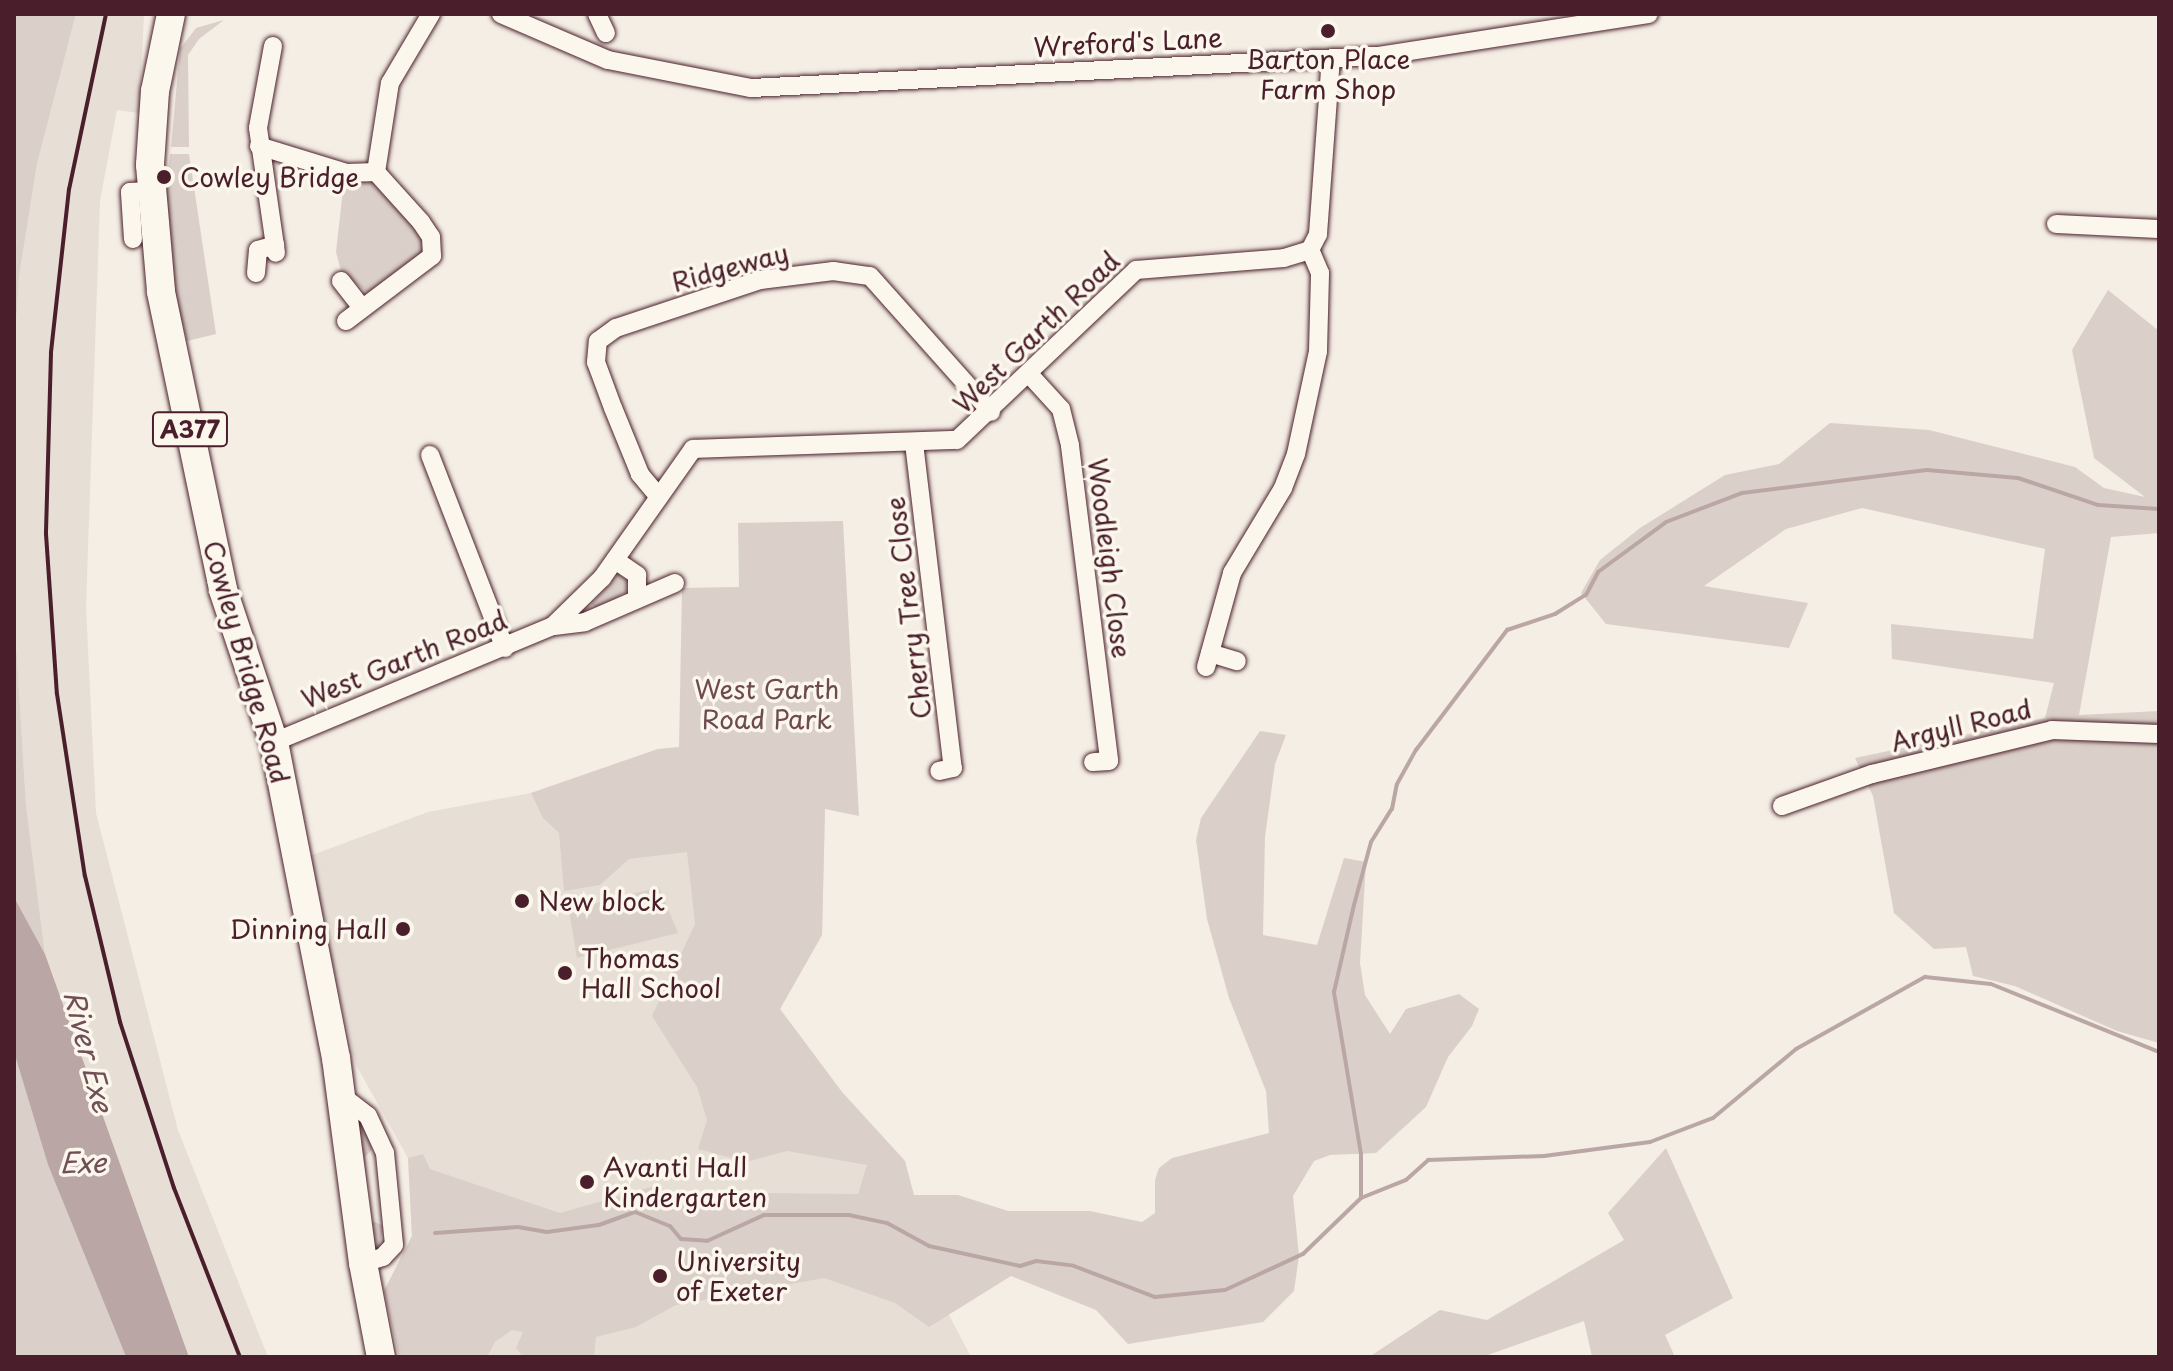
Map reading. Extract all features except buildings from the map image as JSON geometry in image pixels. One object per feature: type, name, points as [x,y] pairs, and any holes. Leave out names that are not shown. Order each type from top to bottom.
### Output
[{"type":"highway","name":"Cowley Bridge Road","points":[[171,14],[155,91],[149,191],[161,292],[223,590],[274,742],[341,1095],[363,1263],[381,1357]]},
{"type":"street","points":[[376,172],[390,83],[431,14]]},
{"type":"street","name":"Wreford's Lane","points":[[501,14],[608,60],[751,88],[1406,53],[1427,45],[1649,14]]},
{"type":"street","points":[[597,14],[606,33]]},
{"type":"street","points":[[256,273],[258,250],[276,249],[259,146],[273,46]]},
{"type":"street","points":[[1237,661],[1208,660],[1232,573],[1283,488],[1296,454],[1318,351],[1320,273],[1310,250],[1318,234],[1331,59]]},
{"type":"street","points":[[259,146],[347,173],[376,172],[421,222],[433,250],[419,270],[361,307],[346,321]]},
{"type":"street","points":[[133,239],[130,192],[149,191]]},
{"type":"street","points":[[2056,224],[2159,229]]},
{"type":"street","name":"West Garth Road","points":[[553,626],[615,560],[693,449],[957,440],[991,412],[1136,270],[1284,258],[1310,250]]},
{"type":"street","name":"Ridgeway","points":[[659,497],[640,474],[613,408],[596,362],[598,341],[616,328],[760,280],[833,271],[870,276],[991,412]]},
{"type":"street","points":[[341,281],[361,307]]},
{"type":"street","name":"Woodleigh Close","points":[[1029,374],[1065,418],[1108,761]]},
{"type":"street","name":"Cherry Tree Close","points":[[914,443],[953,768]]},
{"type":"street","points":[[430,455],[505,648]]},
{"type":"street","points":[[615,560],[637,575],[637,599]]},
{"type":"street","name":"West Garth Road","points":[[274,742],[553,626],[585,622],[675,583]]},
{"type":"street","name":"Argyll Road","points":[[1782,806],[1886,770],[2052,730],[2159,734]]},
{"type":"shaded area","points":[[76,14],[144,14],[139,113],[117,110],[100,201],[86,607],[96,813],[178,1130],[268,1357],[189,1357],[45,954],[26,805],[14,610],[14,357],[19,277],[37,164]]},
{"type":"shaded area","name":"Thomas Hall School","points":[[658,749],[825,808],[822,935],[780,1009],[842,1092],[905,1161],[916,1209],[896,1214],[971,1357],[399,1357],[384,1291],[412,1236],[408,1158],[356,1065],[307,857],[428,812],[531,793]]},
{"type":"green space","points":[[14,14],[76,14],[37,164],[19,277],[14,357]]},
{"type":"green space","points":[[224,20],[199,39],[188,55],[189,147],[171,147],[180,49],[196,28]]},
{"type":"green space","points":[[170,154],[189,154],[216,334],[187,341],[172,287],[163,209]]},
{"type":"green space","points":[[344,181],[377,182],[424,238],[426,255],[369,294],[341,271],[336,252]]},
{"type":"green space","points":[[2108,290],[2159,331],[2159,533],[2111,537],[2079,715],[2159,711],[2159,1043],[2117,1031],[2015,986],[1973,976],[1966,947],[1934,949],[1894,913],[1873,796],[1855,758],[2045,718],[2054,683],[1892,659],[1891,624],[2033,639],[2045,549],[1862,508],[1786,529],[1704,586],[1808,603],[1789,648],[1606,624],[1581,593],[1600,560],[1640,528],[1725,475],[1779,464],[1830,423],[1929,430],[2075,467],[2104,488],[2145,497],[2094,458],[2072,350]]},
{"type":"green space","name":"West Garth Road Park","points":[[843,521],[859,816],[825,809],[822,935],[780,1009],[842,1092],[905,1161],[914,1195],[958,1195],[1008,1211],[1090,1211],[1142,1222],[1155,1213],[1155,1180],[1159,1168],[1172,1158],[1269,1133],[1266,1091],[1229,998],[1207,919],[1196,840],[1201,818],[1260,731],[1286,735],[1275,764],[1265,837],[1263,935],[1317,945],[1344,858],[1366,862],[1360,963],[1365,995],[1390,1034],[1406,1009],[1459,994],[1479,1009],[1472,1026],[1448,1057],[1426,1107],[1376,1153],[1330,1155],[1314,1161],[1293,1196],[1299,1256],[1294,1291],[1263,1322],[1128,1344],[1096,1310],[1011,1276],[929,1327],[895,1303],[824,1278],[676,1305],[636,1327],[596,1337],[594,1357],[523,1357],[516,1348],[523,1332],[512,1330],[495,1342],[487,1357],[399,1357],[384,1291],[412,1236],[408,1158],[423,1154],[430,1169],[560,1213],[651,1187],[671,1192],[858,1194],[867,1165],[787,1151],[746,1162],[698,1149],[707,1120],[697,1087],[652,1016],[695,924],[687,852],[629,859],[600,885],[564,891],[559,833],[543,818],[531,793],[658,749],[679,747],[682,588],[739,587],[738,523]]},
{"type":"green space","points":[[618,574],[628,580],[626,592],[598,609],[591,604]]},
{"type":"green space","points":[[14,610],[26,805],[45,954],[14,897]]},
{"type":"green space","points":[[659,887],[678,933],[577,958],[569,910]]},
{"type":"green space","points":[[14,1052],[48,1165],[126,1357],[14,1357]]},
{"type":"green space","points":[[358,1124],[364,1124],[374,1147],[365,1157],[370,1218]]},
{"type":"green space","points":[[1666,1148],[1733,1298],[1665,1335],[1675,1357],[1592,1357],[1584,1321],[1482,1357],[1369,1357],[1440,1310],[1487,1320],[1624,1240],[1608,1213]]},
{"type":"green space","points":[[370,1220],[384,1226],[378,1251],[374,1251]]},
{"type":"water","name":"Exe","points":[[14,897],[45,954],[189,1357],[126,1357],[48,1165],[14,1052]]},
{"type":"waterway","points":[[1361,1198],[1361,1154],[1334,992],[1354,905],[1371,842],[1392,809],[1397,784],[1416,750],[1507,630],[1555,614],[1586,595],[1598,572],[1666,522],[1742,493],[1927,470],[2018,478],[2098,505],[2159,509]]},
{"type":"waterway","points":[[435,1233],[518,1227],[547,1232],[599,1225],[635,1212],[670,1226],[681,1239],[707,1241],[764,1215],[849,1215],[887,1223],[929,1246],[1020,1266],[1036,1261],[1074,1266],[1155,1297],[1225,1290],[1303,1254],[1361,1198],[1406,1180],[1428,1160],[1544,1156],[1650,1142],[1713,1118],[1796,1049],[1925,977],[1991,984],[2159,1052]]},
{"type":"railway","points":[[106,14],[69,189],[51,353],[46,534],[57,694],[85,876],[120,1022],[174,1188],[240,1357]]},
{"type":"place","name":"Barton Place Farm Shop","points":[[1328,31]]},
{"type":"place","name":"Cowley Bridge","points":[[164,177]]},
{"type":"place","name":"New block","points":[[522,901]]},
{"type":"place","name":"Dinning Hall","points":[[403,929]]},
{"type":"place","name":"Thomas Hall School","points":[[565,973]]},
{"type":"place","name":"Avanti Hall Kindergarten","points":[[587,1182]]},
{"type":"place","name":"University of Exeter","points":[[660,1276]]},
{"type":"water label","name":"River Exe","points":[[89,1051]]}]
